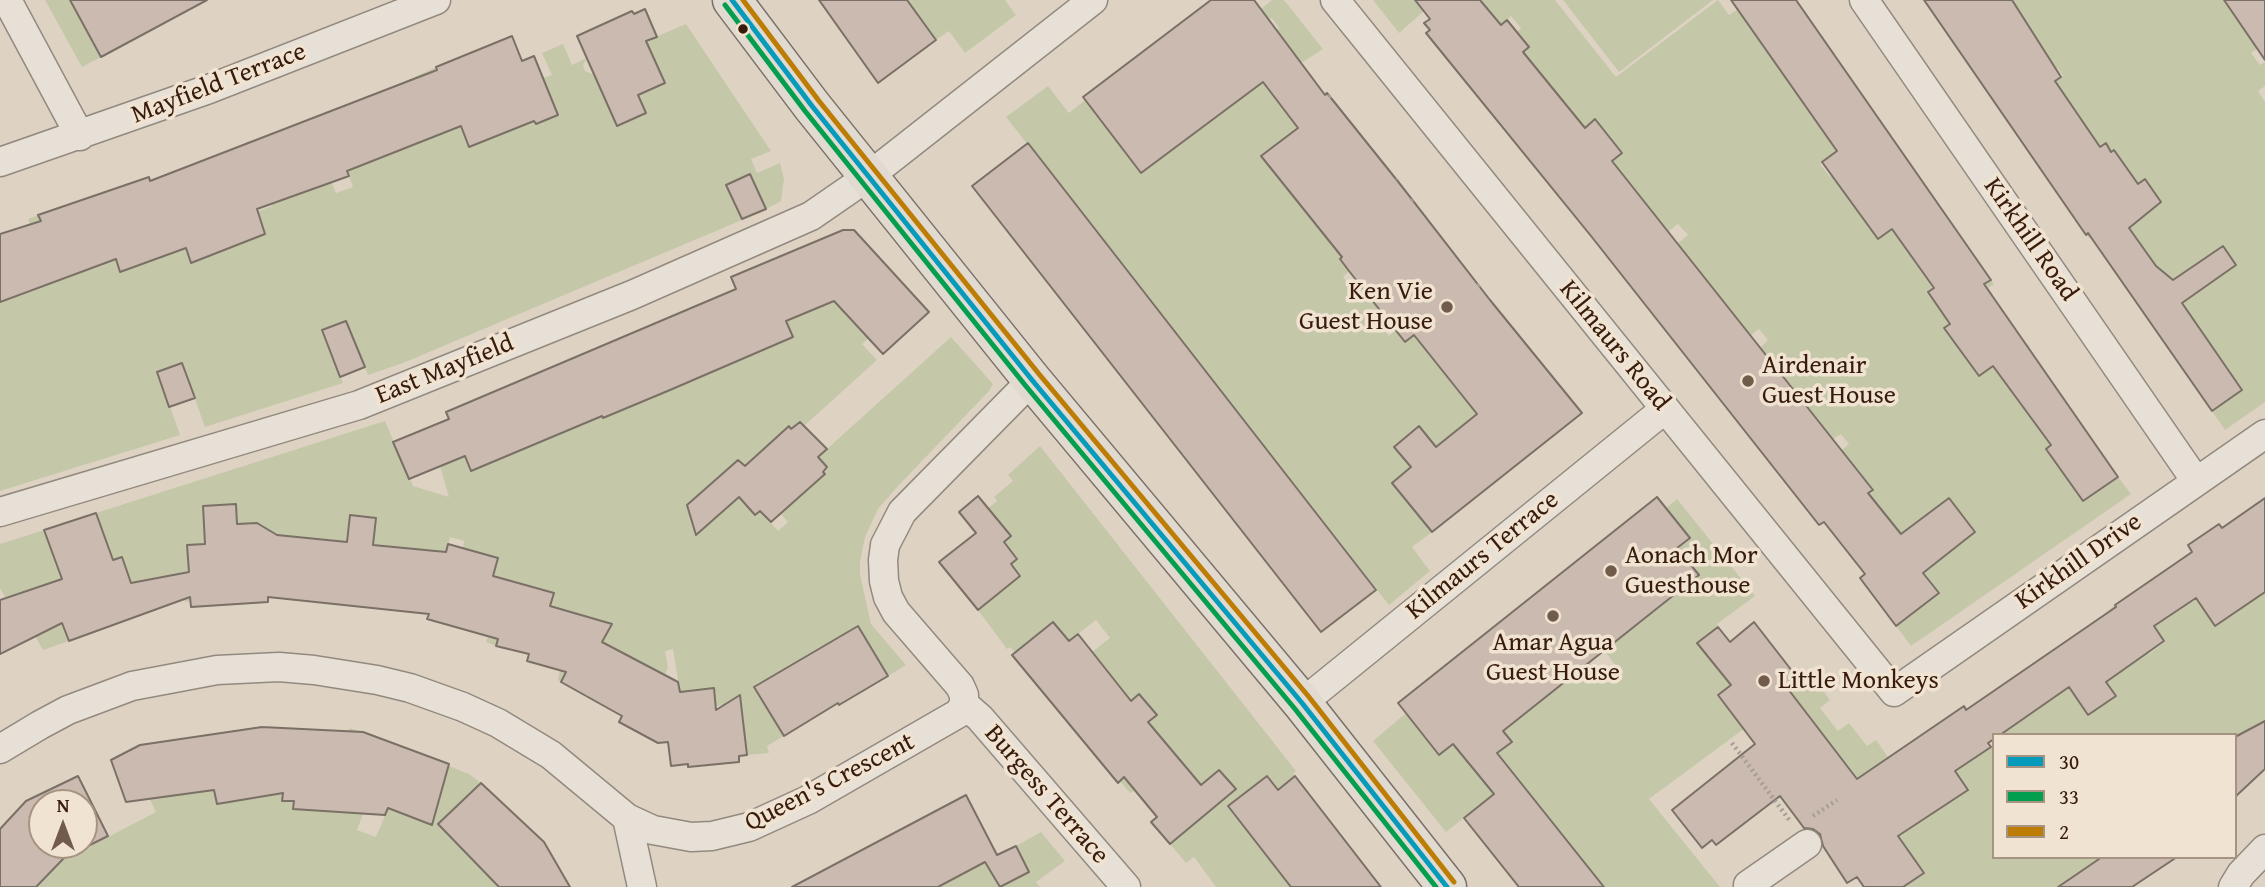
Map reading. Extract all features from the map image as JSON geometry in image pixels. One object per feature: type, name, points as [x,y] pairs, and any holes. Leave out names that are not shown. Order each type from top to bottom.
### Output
[{"type":"main road","points":[[732,0],[812,106],[1032,380],[1302,703],[1447,887]]},
{"type":"street","points":[[7,0],[79,136]]},
{"type":"street","name":"Mayfield Terrace","points":[[0,162],[209,89],[436,0]]},
{"type":"street","name":"East Mayfield","points":[[0,512],[359,405],[632,295],[811,216],[869,176],[1093,0]]},
{"type":"street","name":"Kilmaurs Road","points":[[1335,0],[1894,692]]},
{"type":"street","name":"Kirkhill Road","points":[[1864,0],[2196,481]]},
{"type":"street","points":[[964,704],[960,686],[896,612],[888,597],[883,571],[885,545],[902,512],[1032,380]]},
{"type":"street","name":"Kilmaurs Terrace","points":[[1302,703],[1665,408]]},
{"type":"street","name":"Kirkhill Drive","points":[[1894,692],[2265,434]]},
{"type":"street","name":"Queen's Crescent","points":[[0,750],[40,724],[68,710],[132,686],[217,670],[279,667],[314,670],[410,688],[463,707],[498,723],[551,755],[627,818],[653,830],[691,836],[729,833],[749,827],[808,800],[960,713],[964,704]]},
{"type":"street","name":"Burgess Terrace","points":[[964,704],[980,718],[1126,887]]},
{"type":"street","points":[[627,818],[642,887]]},
{"type":"street","points":[[1748,885],[1778,878],[1807,844]]},
{"type":"street","points":[[2233,887],[2241,874],[2265,849]]},
{"type":"path","points":[[1732,743],[1807,844]]},
{"type":"green space","points":[[45,0],[70,0],[101,57],[82,67]]},
{"type":"green space","points":[[907,0],[1005,0],[1016,15],[965,53],[949,31],[936,40]]},
{"type":"green space","points":[[1272,0],[1284,0],[1323,49],[1292,69],[1301,125],[1262,156],[1286,188],[1305,173],[1320,191],[1301,206],[1324,235],[1380,227],[1340,258],[1349,271],[1343,277],[1350,286],[1357,281],[1380,310],[1389,322],[1382,328],[1389,336],[1396,330],[1445,311],[1462,395],[1471,407],[1516,430],[1534,452],[1495,480],[1455,432],[1433,449],[1419,426],[1394,447],[1405,460],[1414,465],[1392,483],[1432,532],[1412,547],[1430,571],[1389,605],[1006,117],[1048,86],[1069,113],[1085,100],[1228,109],[1249,93],[1233,72],[1279,28],[1261,9]]},
{"type":"green space","points":[[1373,0],[1415,0],[1424,11],[1399,33]]},
{"type":"green space","points":[[1480,0],[1555,0],[1616,77],[1718,0],[1729,15],[1738,9],[1837,151],[1820,164],[1830,177],[1847,164],[1860,215],[1878,239],[1892,229],[1933,289],[1928,292],[1935,302],[1948,309],[1991,280],[1994,284],[1988,288],[1992,294],[1944,328],[1978,376],[2026,343],[2030,346],[2028,348],[2035,422],[2066,401],[2081,424],[2046,450],[2083,501],[2118,477],[2131,494],[1911,646],[1896,626],[1939,593],[1911,556],[1960,543],[1975,532],[1949,498],[1901,534],[1875,501],[1845,524],[1848,508],[1873,490],[1842,450],[1849,444],[1841,434],[1833,439],[1802,400],[1778,419],[1767,405],[1791,385],[1760,348],[1768,340],[1759,329],[1750,336],[1677,244],[1688,235],[1678,224],[1668,232],[1612,162],[1622,153],[1596,119],[1584,128],[1523,52],[1529,46],[1522,38],[1515,43],[1511,38],[1521,28],[1511,16],[1501,25]]},
{"type":"green space","points":[[1563,0],[1713,0],[1619,72]]},
{"type":"green space","points":[[1999,0],[2237,0],[2265,43],[2251,53],[2260,65],[2265,62],[2265,86],[2258,91],[2265,102],[2265,402],[2225,430],[2212,411],[2242,389],[2182,304],[2202,289],[2188,270],[2138,304],[2130,294],[2161,273],[2122,217],[2089,238],[2086,235],[2142,196],[2145,179],[2135,186],[2115,158],[2118,156],[2114,150],[2111,152],[2105,144],[2100,147],[2055,81],[2063,76],[2058,68],[2049,73]]},
{"type":"green space","points":[[686,24],[771,151],[751,159],[757,173],[780,163],[784,179],[781,201],[766,209],[750,174],[727,185],[742,220],[403,363],[368,375],[346,321],[322,330],[343,383],[205,427],[182,363],[158,372],[180,435],[0,491],[0,302],[33,291],[14,230],[30,224],[28,219],[39,215],[61,278],[116,259],[120,271],[182,237],[191,262],[256,212],[272,206],[246,142],[253,140],[275,202],[321,186],[299,123],[306,121],[336,193],[353,187],[347,171],[419,142],[397,85],[436,67],[470,147],[501,134],[528,107],[536,124],[558,115],[543,78],[552,75],[542,53],[563,44],[572,65],[587,58],[583,65],[585,71],[594,75],[617,126],[645,113],[638,95],[665,83],[646,41]]},
{"type":"green space","points":[[834,301],[869,338],[862,344],[877,360],[804,426],[800,422],[791,429],[788,426],[745,466],[738,460],[687,505],[697,534],[737,495],[754,515],[760,511],[778,531],[788,522],[779,512],[825,474],[823,472],[827,467],[818,457],[951,337],[993,384],[878,509],[865,537],[860,574],[871,624],[906,665],[888,676],[858,627],[838,703],[821,714],[799,693],[785,668],[761,683],[769,711],[784,736],[767,746],[769,753],[747,755],[742,704],[716,706],[714,689],[680,692],[673,649],[665,651],[668,667],[655,704],[656,671],[602,642],[610,626],[598,620],[591,626],[561,682],[558,680],[560,670],[553,668],[569,612],[550,606],[554,593],[538,589],[496,646],[486,642],[488,637],[477,633],[498,558],[463,548],[464,541],[450,537],[443,564],[399,548],[373,545],[376,518],[350,516],[347,542],[293,537],[292,573],[238,524],[236,504],[204,506],[205,544],[187,546],[190,601],[185,602],[179,574],[163,577],[169,605],[143,614],[122,558],[108,562],[106,541],[96,513],[385,421],[413,486],[449,497],[440,466],[465,456],[471,471],[670,390],[793,337],[786,321]]},
{"type":"green space","points":[[1040,446],[1296,771],[1293,774],[1295,776],[1278,790],[1267,776],[1244,794],[1239,820],[1291,887],[1216,887],[1194,857],[1186,863],[1170,844],[1235,789],[1220,770],[1201,785],[1179,759],[1138,794],[1134,791],[1130,793],[1120,781],[1161,747],[1143,726],[1156,715],[1140,694],[1085,739],[1092,652],[1110,638],[1096,620],[1069,641],[1015,653],[1010,647],[1007,649],[978,610],[1020,576],[1011,564],[1017,559],[1004,542],[1011,536],[986,510],[997,501],[994,497],[1013,481],[1008,475]]},
{"type":"green space","points":[[1677,499],[1755,596],[1717,624],[1718,627],[1698,643],[1731,685],[1718,696],[1738,721],[1796,676],[1803,684],[1813,677],[1830,700],[1820,708],[1838,731],[1849,723],[1867,746],[1876,740],[1888,757],[1892,755],[1932,813],[1968,790],[1955,771],[1992,746],[1992,859],[2099,859],[2058,887],[1903,887],[1923,873],[1869,792],[1843,809],[1791,694],[1649,799],[1720,887],[1604,887],[1516,777],[1446,832],[1373,741],[1406,713],[1439,754],[1453,744],[1475,771],[1512,742],[1490,715],[1525,692],[1536,705],[1557,688],[1568,636],[1600,675],[1615,665],[1604,650],[1699,575],[1677,548],[1689,538],[1666,508]]},
{"type":"green space","points":[[44,530],[52,552],[64,548],[73,575],[48,584],[69,641],[43,650],[35,636],[25,642],[19,629],[21,627],[0,588],[0,544]]},
{"type":"green space","points":[[2265,556],[2265,721],[2237,736],[2237,733],[2002,733],[2051,679],[2038,660],[2046,654],[2088,715],[2115,696],[2106,682],[2095,621],[2115,605],[2149,654],[2165,642],[2154,626]]},
{"type":"green space","points":[[350,728],[373,736],[351,793],[368,801],[357,830],[376,837],[388,808],[427,823],[449,766],[469,774],[481,783],[459,803],[443,829],[499,887],[36,887],[62,859],[98,859],[98,842],[156,812],[127,752],[214,789],[217,804],[285,759],[283,801],[294,801],[294,809]]},
{"type":"green space","points":[[1041,832],[1065,861],[1036,882],[1040,887],[1000,887],[1029,872],[1016,846]]},
{"type":"green space","points":[[985,862],[999,887],[929,887]]},
{"type":"building","points":[[70,0],[207,0],[101,57]]},
{"type":"building","points":[[819,0],[907,0],[936,40],[878,83]]},
{"type":"building","points":[[1211,0],[1254,0],[1325,95],[1327,93],[1582,413],[1432,532],[1392,483],[1411,467],[1394,447],[1419,426],[1436,447],[1477,414],[1414,335],[1405,342],[1340,259],[1342,257],[1261,156],[1298,128],[1263,82],[1141,173],[1083,97]]},
{"type":"building","points":[[1415,0],[1480,0],[1501,25],[1507,20],[1529,47],[1523,52],[1585,128],[1595,119],[1622,153],[1612,161],[1873,490],[1868,493],[1901,534],[1949,498],[1975,532],[1923,573],[1939,593],[1896,626],[1860,578],[1865,574],[1824,522],[1819,525],[1591,236],[1426,33],[1430,30],[1424,23],[1430,19]]},
{"type":"building","points":[[1731,0],[1796,0],[1991,280],[1984,284],[2118,477],[2083,501],[2046,449],[2051,445],[1993,366],[1979,376],[1944,328],[1950,324],[1928,292],[1934,288],[1892,229],[1878,239],[1822,162],[1837,151]]},
{"type":"building","points":[[1924,0],[2012,0],[2061,77],[2055,81],[2100,147],[2106,143],[2111,152],[2114,150],[2138,184],[2145,179],[2161,202],[2129,228],[2156,266],[2173,280],[2223,246],[2236,265],[2182,303],[2242,390],[2212,411],[2088,233],[2086,235]]},
{"type":"building","points":[[2224,0],[2265,0],[2265,60]]},
{"type":"building","points":[[645,9],[657,37],[646,41],[665,83],[638,95],[646,113],[617,126],[577,36],[632,11],[634,14]]},
{"type":"building","points":[[512,36],[522,61],[534,56],[558,115],[536,124],[534,121],[469,147],[461,126],[347,171],[349,176],[257,209],[265,234],[191,263],[186,248],[120,272],[116,259],[0,302],[0,234],[41,221],[38,215],[149,177],[150,181],[437,70],[436,67]]},
{"type":"building","points":[[1028,143],[1376,590],[1321,632],[972,186]]},
{"type":"building","points":[[750,174],[766,209],[742,219],[726,185]]},
{"type":"building","points":[[843,230],[854,230],[929,312],[883,354],[834,301],[786,321],[793,337],[670,390],[471,471],[465,456],[409,479],[393,442],[449,419],[446,412],[736,289],[731,277]]},
{"type":"building","points":[[346,321],[365,367],[340,377],[322,330]]},
{"type":"building","points":[[182,363],[195,398],[169,407],[157,372]]},
{"type":"building","points":[[800,422],[827,449],[818,457],[827,467],[823,472],[825,474],[771,522],[760,511],[755,515],[739,497],[696,535],[687,505],[738,460],[745,466],[789,426],[791,429]]},
{"type":"building","points":[[978,496],[1011,536],[1004,542],[1017,559],[1011,564],[1020,576],[978,610],[939,562],[976,533],[959,512]]},
{"type":"building","points":[[1657,497],[1690,538],[1677,548],[1699,575],[1503,731],[1512,742],[1497,753],[1604,887],[1519,887],[1464,818],[1494,794],[1453,744],[1439,755],[1398,703]]},
{"type":"building","points":[[2265,498],[2265,592],[2215,626],[2196,598],[2154,626],[2164,641],[2106,682],[2116,696],[2088,715],[2069,687],[2003,733],[1992,733],[1992,740],[1988,743],[1991,747],[1955,771],[1968,790],[1898,836],[1924,873],[1903,887],[1864,887],[1857,877],[1847,883],[1823,846],[1820,834],[1813,829],[1804,828],[1780,796],[1716,845],[1712,840],[1702,848],[1672,810],[1755,744],[1718,695],[1731,685],[1697,643],[1718,627],[1730,642],[1754,622],[1796,676],[1785,685],[1857,779],[1964,706],[1966,710],[2116,607],[2115,605],[2192,552],[2188,545],[2219,524],[2222,528]]},
{"type":"building","points":[[236,504],[237,524],[257,523],[277,535],[347,542],[350,515],[376,518],[373,545],[446,552],[448,544],[498,558],[493,576],[554,593],[550,606],[612,624],[602,642],[678,682],[680,692],[714,688],[716,710],[740,695],[747,755],[739,756],[739,762],[671,766],[668,742],[658,743],[619,722],[622,716],[561,682],[566,672],[527,661],[529,654],[496,646],[498,639],[427,619],[429,614],[268,597],[268,602],[191,607],[190,597],[69,641],[62,623],[0,654],[0,600],[62,579],[44,530],[96,513],[113,560],[122,557],[131,583],[189,572],[187,545],[205,544],[203,506]]},
{"type":"building","points":[[1053,622],[1069,641],[1078,634],[1131,701],[1139,694],[1157,715],[1148,722],[1201,785],[1219,770],[1236,789],[1170,844],[1151,822],[1157,817],[1124,777],[1118,783],[1012,655]]},
{"type":"building","points":[[858,626],[888,676],[784,736],[754,687]]},
{"type":"building","points":[[2265,721],[2265,769],[2237,795],[2237,736]]},
{"type":"building","points":[[262,727],[363,732],[449,764],[432,825],[388,808],[385,815],[293,809],[294,801],[282,801],[283,793],[217,804],[214,790],[126,802],[111,760],[140,745]]},
{"type":"building","points":[[78,776],[84,789],[51,789]]},
{"type":"building","points":[[1267,776],[1278,790],[1295,776],[1381,887],[1291,887],[1228,806]]},
{"type":"building","points":[[481,783],[544,842],[570,887],[499,887],[438,824]]},
{"type":"building","points":[[966,795],[997,855],[1016,846],[1029,872],[1000,887],[985,862],[938,887],[792,887]]},
{"type":"building","points":[[28,800],[28,859],[63,859],[36,887],[0,887],[0,829]]},
{"type":"building","points":[[98,816],[108,836],[98,841]]},
{"type":"building","points":[[2099,859],[2174,859],[2132,887],[2058,887]]},
{"type":"transit line","name":"30","points":[[732,0],[812,106],[1032,380],[1302,703],[1447,887]]},
{"type":"transit line","name":"2","points":[[743,0],[819,101],[1039,374],[1309,697],[1454,882]]},
{"type":"transit line","name":"33","points":[[725,5],[805,111],[1025,385],[1295,709],[1436,887]]},
{"type":"place","name":"Ken Vie Guest House","points":[[1447,307]]},
{"type":"place","name":"Airdenair Guest House","points":[[1748,381]]},
{"type":"place","name":"Aonach Mor Guesthouse","points":[[1611,571]]},
{"type":"place","name":"Amar Agua Guest House","points":[[1553,616]]},
{"type":"place","name":"Little Monkeys","points":[[1764,681]]}]
